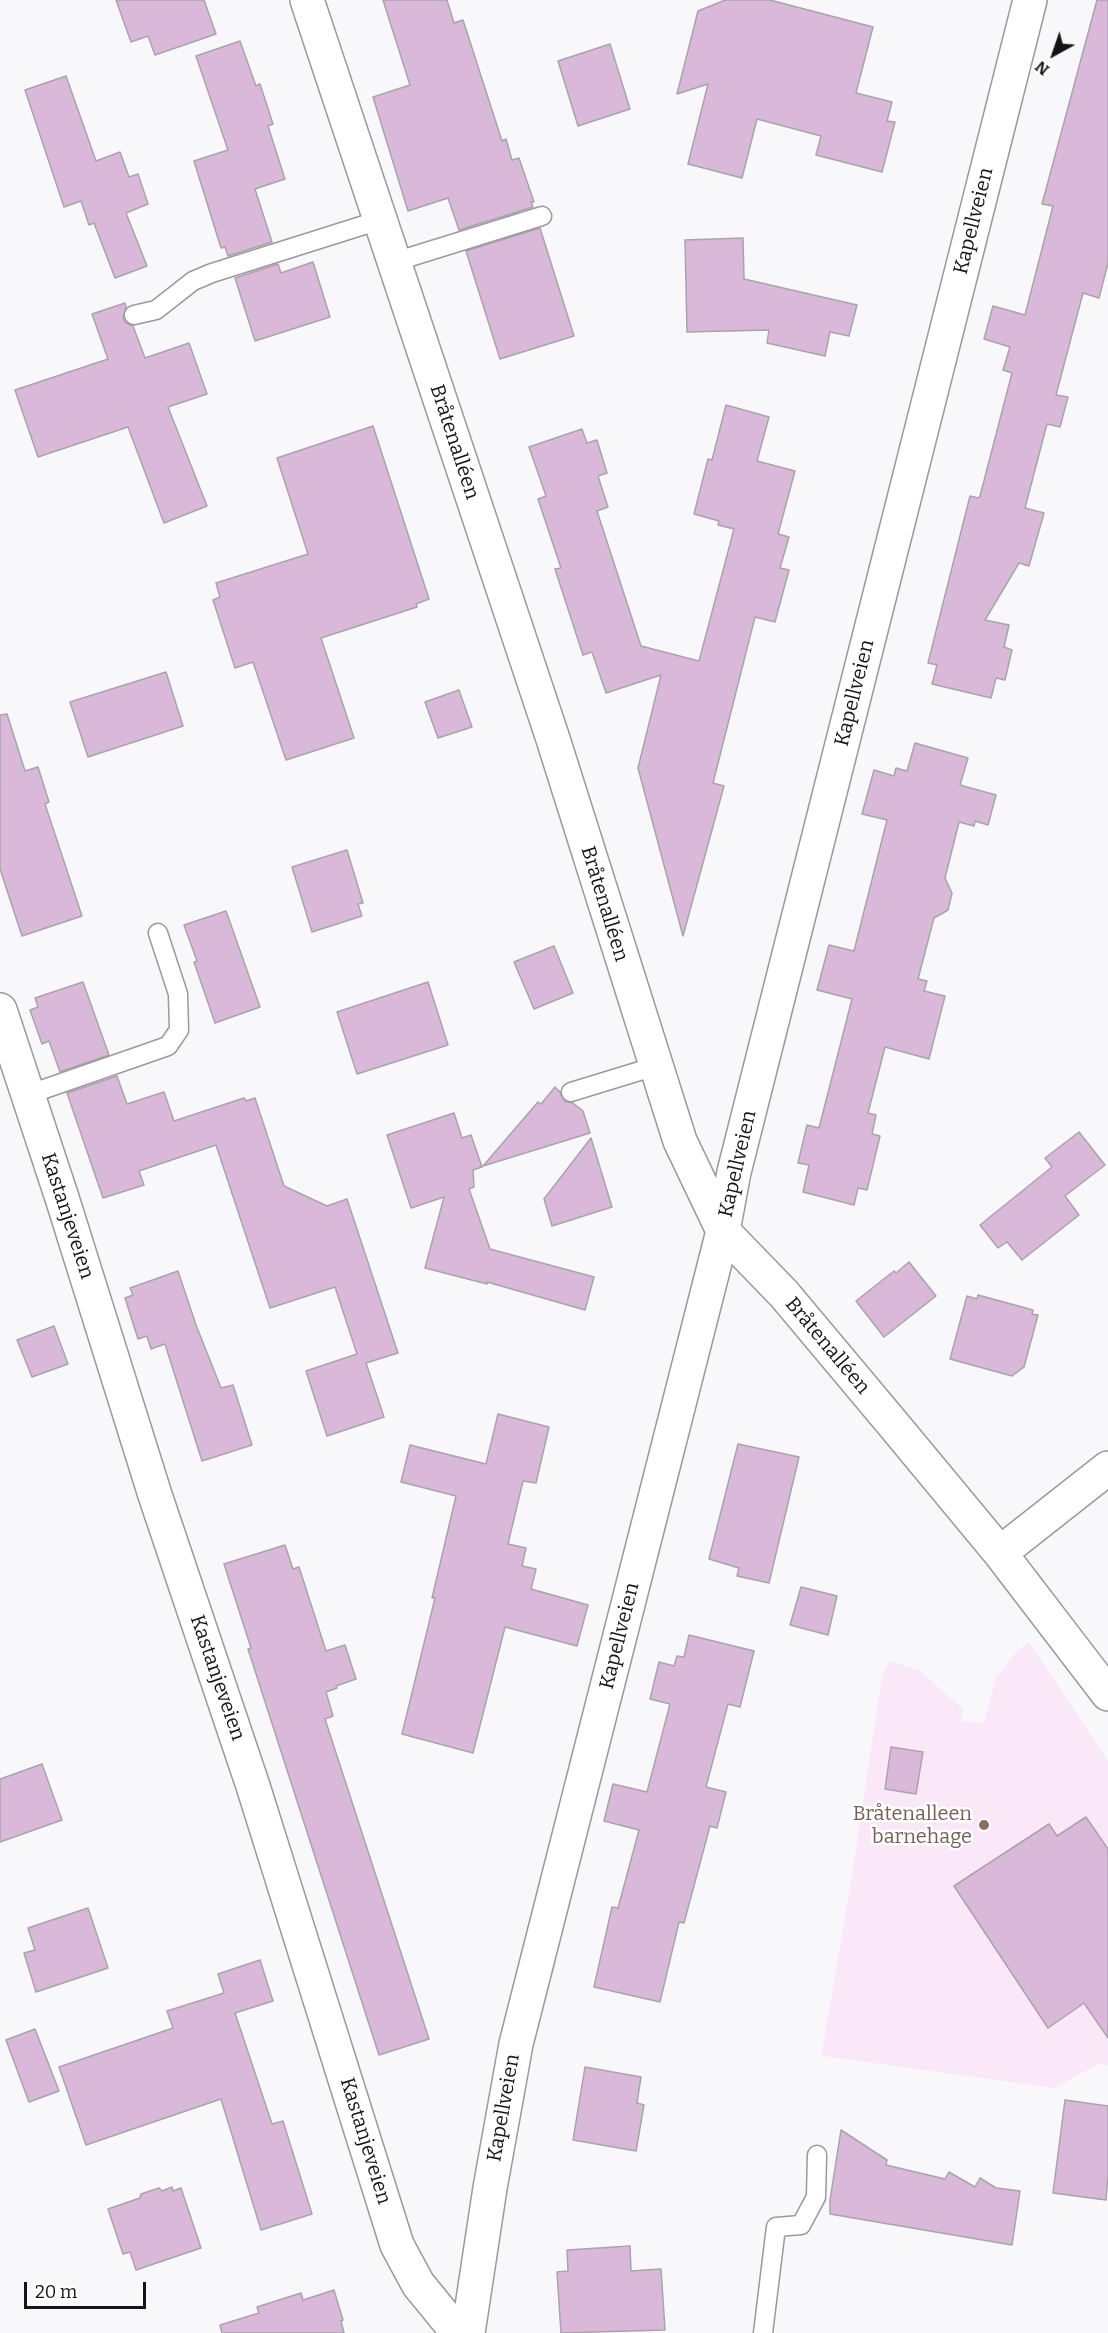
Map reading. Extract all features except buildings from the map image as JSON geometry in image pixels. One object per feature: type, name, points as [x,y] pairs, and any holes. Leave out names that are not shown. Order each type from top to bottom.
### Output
[{"type":"street","name":"Bråtenalléen","points":[[307,0],[552,739],[680,1141],[723,1231],[784,1294],[1000,1553],[1108,1695]]},
{"type":"street","name":"Kapellveien","points":[[468,2333],[490,2188],[516,2044],[723,1231],[734,1172],[1030,0]]},
{"type":"street","name":"Kastanjeveien","points":[[0,1010],[63,1201],[162,1517],[253,1786],[397,2245],[417,2284],[458,2333]]},
{"type":"street","points":[[1000,1553],[1108,1468]]},
{"type":"lane","points":[[394,262],[542,216]]},
{"type":"lane","points":[[134,315],[156,310],[193,281],[212,273],[380,220]]},
{"type":"lane","points":[[27,1095],[168,1046],[178,1030],[178,994],[158,933]]},
{"type":"lane","points":[[571,1092],[656,1065]]},
{"type":"lane","points":[[763,2333],[776,2228],[801,2225],[816,2197],[817,2155]]},
{"type":"shaded area","name":"Bråtenalleen barnehage","points":[[1029,1642],[1108,1761],[1108,2065],[1098,2064],[1055,2088],[823,2056],[882,1676],[890,1661],[920,1671],[963,1709],[961,1721],[984,1723],[996,1678],[1017,1651]]},
{"type":"place","name":"Bråtenalleen barnehage","points":[[984,1825]]}]
